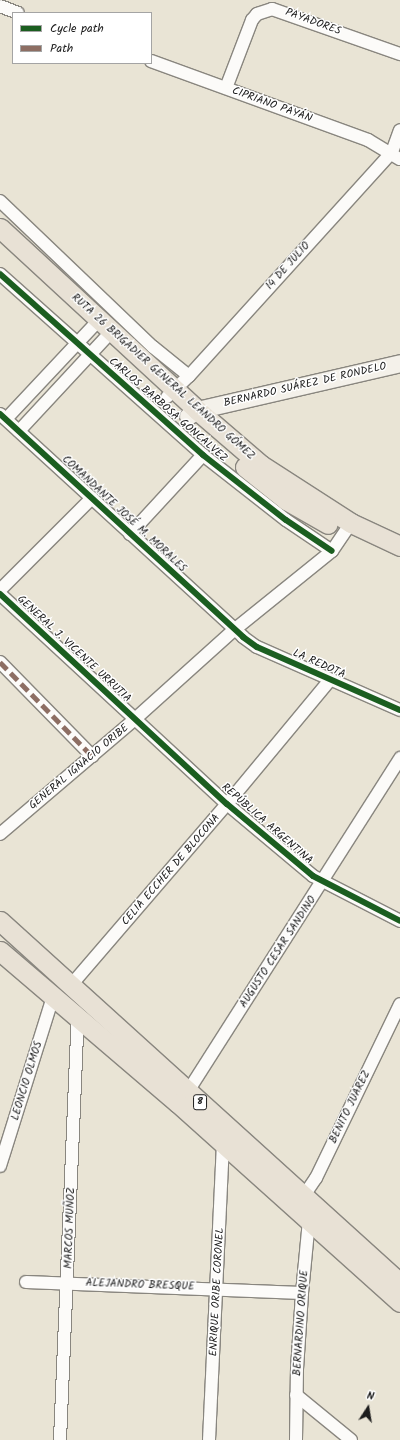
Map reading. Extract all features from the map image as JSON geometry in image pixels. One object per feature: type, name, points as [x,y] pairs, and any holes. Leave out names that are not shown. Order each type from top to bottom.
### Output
[{"type":"main road","name":"RUTA 26 BRIGADIER GENERAL LEANDRO GÓMEZ","points":[[0,228],[102,329]]},
{"type":"main road","name":"RUTA 26 BRIGADIER GENERAL LEANDRO GÓMEZ","points":[[0,244],[102,329],[177,388],[193,413],[348,529],[400,558]]},
{"type":"main road","name":"RUTA 26 BRIGADIER GENERAL LEANDRO GÓMEZ","points":[[348,529],[400,546]]},
{"type":"main road","name":"8","points":[[0,921],[72,984],[184,1097],[313,1215],[400,1302]]},
{"type":"main road","name":"8","points":[[0,951],[78,1019],[184,1097],[223,1144],[299,1202]]},
{"type":"main road","name":"8","points":[[313,1215],[400,1283]]},
{"type":"street","points":[[0,6],[15,12]]},
{"type":"street","name":"PAYADORES","points":[[226,88],[252,20],[257,14],[272,9],[400,54]]},
{"type":"street","name":"CIPRIANO PAYÁN","points":[[152,61],[368,140],[396,155]]},
{"type":"street","name":"14 DE JULIO","points":[[177,388],[396,155],[400,130]]},
{"type":"street","points":[[0,202],[153,346],[177,388]]},
{"type":"street","name":"CARLOS BARBOSA GONCALVEZ","points":[[0,274],[77,345],[203,455],[286,520],[332,551]]},
{"type":"street","points":[[3,416],[77,345],[102,329]]},
{"type":"street","points":[[19,431],[89,355],[102,329]]},
{"type":"street","name":"BERNARDO SUÁREZ DE RONDELO","points":[[193,413],[400,363]]},
{"type":"street","name":"COMANDANTE JOSÉ M. MORALES","points":[[3,416],[234,630]]},
{"type":"street","points":[[130,534],[203,455]]},
{"type":"street","points":[[0,590],[92,498]]},
{"type":"street","name":"GENERAL IGNACIO ORIBE","points":[[0,834],[135,720],[234,630],[332,551],[348,529]]},
{"type":"street","name":"GENERAL J. VICENTE URRUTIA","points":[[0,594],[135,720]]},
{"type":"street","name":"LA REDOTA","points":[[234,630],[257,647],[400,710]]},
{"type":"street","points":[[0,662],[92,756]]},
{"type":"street","name":"CELIA ECCHER DE BLOCONA","points":[[72,984],[227,804],[330,680]]},
{"type":"street","name":"REPÚBLICA ARGENTINA","points":[[135,720],[227,804],[322,883],[400,921]]},
{"type":"street","name":"AUGUSTO CESAR SANDINO","points":[[184,1097],[322,883],[400,758]]},
{"type":"street","name":"LEONCIO OLMOS","points":[[0,1166],[54,997]]},
{"type":"street","name":"BENITO JUAREZ","points":[[299,1202],[316,1178],[400,1004]]},
{"type":"street","name":"MARCOS MUÑOZ","points":[[60,1438],[68,1283],[78,1019]]},
{"type":"street","name":"ENRIQUE ORIBE CORONEL","points":[[209,1440],[218,1288],[223,1144]]},
{"type":"street","name":"BERNARDINO ORIQUE","points":[[296,1440],[296,1395],[302,1293],[313,1215]]},
{"type":"street","name":"ALEJANDRO BRESQUE","points":[[26,1282],[218,1288],[302,1293]]},
{"type":"street","points":[[296,1395],[351,1440]]},
{"type":"marked path","points":[[0,662],[92,756]]},
{"type":"cycle path","points":[[0,274],[203,455],[286,520],[332,551]]},
{"type":"cycle path","points":[[0,414],[243,637],[257,647],[400,710]]},
{"type":"cycle path","points":[[0,594],[227,804],[313,876],[400,921]]}]
